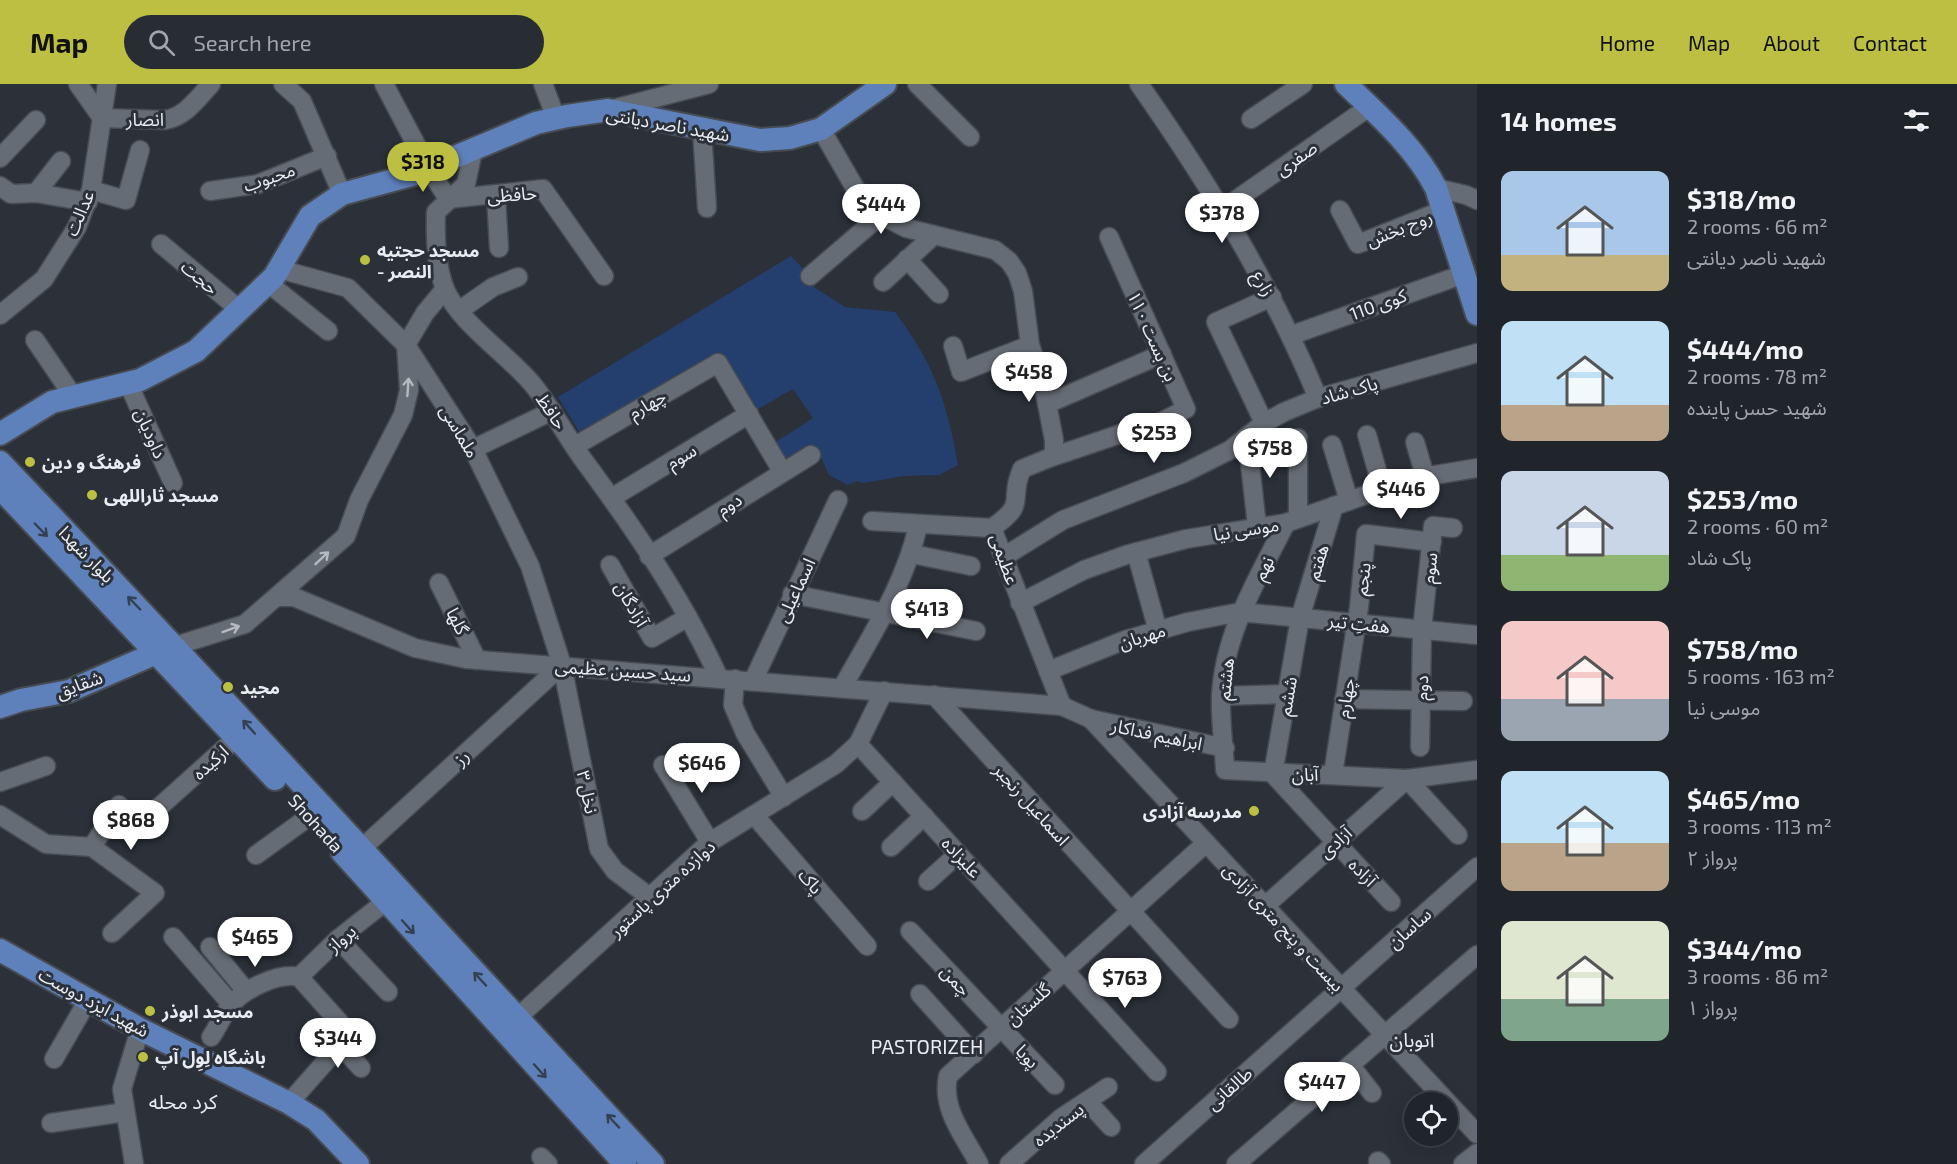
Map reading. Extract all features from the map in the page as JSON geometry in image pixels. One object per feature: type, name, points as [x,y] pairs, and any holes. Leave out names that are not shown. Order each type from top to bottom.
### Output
[{"type":"main road","name":"شهید ناصر دیانتی","points":[[0,434],[52,402],[128,383],[168,367],[196,351],[273,276],[310,216],[342,194],[429,169],[536,123],[608,110],[760,140],[790,138],[821,129],[885,84]]},
{"type":"main road","points":[[1346,84],[1405,143],[1427,170],[1436,188],[1477,314]]},
{"type":"main road","name":"بلوار شهدا","points":[[0,462],[165,649]]},
{"type":"main road","name":"Shohada","points":[[0,489],[165,649],[360,850],[653,1164]]},
{"type":"main road","name":"Shohada","points":[[165,649],[237,738],[625,1164]]},
{"type":"main road","name":"شقایق","points":[[0,707],[21,700],[69,691],[165,649]]},
{"type":"main road","name":"شهید ایزد دوست","points":[[3,950],[140,1029],[289,1103],[316,1120],[358,1164]]},
{"type":"street","points":[[78,84],[102,118]]},
{"type":"street","name":"عدالت","points":[[0,315],[44,279],[77,227],[89,196],[107,84]]},
{"type":"street","name":"انصار","points":[[102,118],[174,118],[186,111],[211,84]]},
{"type":"street","points":[[284,84],[302,101],[342,194]]},
{"type":"street","points":[[384,84],[429,169],[448,199]]},
{"type":"street","points":[[543,84],[556,118]]},
{"type":"street","points":[[608,110],[710,84]]},
{"type":"street","points":[[917,84],[970,137]]},
{"type":"street","name":"زارع","points":[[1139,84],[1223,208],[1292,335],[1318,398]]},
{"type":"street","points":[[1251,119],[1303,84]]},
{"type":"street","name":"صفری","points":[[1223,208],[1369,107]]},
{"type":"street","points":[[0,158],[36,120]]},
{"type":"street","points":[[821,129],[862,200],[881,215],[906,228],[995,250],[1009,261],[1023,291],[1030,345],[1043,382],[1054,440],[1054,453],[1049,458]]},
{"type":"street","points":[[702,130],[707,208]]},
{"type":"street","points":[[0,186],[11,194],[36,193],[126,200],[140,150]]},
{"type":"street","name":"حافظ","points":[[472,151],[466,184],[436,213],[435,240],[445,289],[460,310],[519,368],[552,411],[613,497],[701,637],[736,679]]},
{"type":"street","name":"محبوب","points":[[210,191],[258,184],[327,156]]},
{"type":"street","points":[[36,193],[61,161]]},
{"type":"street","points":[[1436,188],[1477,200]]},
{"type":"street","name":"حافظی","points":[[448,199],[496,196],[543,189],[604,276]]},
{"type":"street","points":[[496,196],[499,248]]},
{"type":"street","name":"روح بخش","points":[[1340,210],[1358,244],[1443,210]]},
{"type":"street","points":[[810,276],[881,215]]},
{"type":"street","points":[[883,282],[934,235]]},
{"type":"street","name":"بن بست ۱۱۰","points":[[1109,237],[1186,409],[1161,422]]},
{"type":"street","name":"حجت","points":[[161,244],[240,310]]},
{"type":"street","points":[[907,260],[939,294]]},
{"type":"street","name":"کوی 110","points":[[1292,335],[1464,274]]},
{"type":"street","points":[[273,276],[328,331]]},
{"type":"street","name":"ملماسی","points":[[273,276],[348,288],[406,345],[473,449],[530,566],[562,665]]},
{"type":"street","points":[[460,310],[493,287],[518,277]]},
{"type":"street","points":[[165,649],[245,624],[279,597],[346,536],[359,500],[403,415],[409,390],[406,345],[425,313],[445,289]]},
{"type":"street","points":[[1264,423],[1216,322],[1272,297]]},
{"type":"street","points":[[35,340],[73,396]]},
{"type":"street","points":[[953,346],[961,372],[1030,345]]},
{"type":"street","name":"پاک شاد","points":[[1005,556],[1063,520],[1184,473],[1230,450],[1264,423],[1318,398],[1477,353]]},
{"type":"street","points":[[1047,404],[1162,354]]},
{"type":"street","name":"چهارم","points":[[575,446],[718,363],[749,414]]},
{"type":"street","name":"داودیان","points":[[128,383],[173,483]]},
{"type":"street","points":[[473,449],[552,411]]},
{"type":"street","points":[[749,414],[782,471]]},
{"type":"street","name":"سوم","points":[[613,497],[749,414]]},
{"type":"street","points":[[1049,458],[1129,431]]},
{"type":"street","points":[[1367,435],[1382,488]]},
{"type":"street","points":[[1246,437],[1257,526]]},
{"type":"street","points":[[1292,520],[1298,438]]},
{"type":"street","points":[[1416,442],[1425,476]]},
{"type":"street","points":[[1332,445],[1341,503]]},
{"type":"street","name":"دوم","points":[[649,555],[811,455]]},
{"type":"street","name":"عظیمی","points":[[1049,458],[1022,469],[1016,485],[1017,504],[1013,512],[992,528],[1005,556],[1020,603],[1062,706]]},
{"type":"street","name":"موسی نیا","points":[[1020,603],[1084,570],[1136,552],[1186,539],[1292,520],[1382,488],[1425,476],[1477,468]]},
{"type":"street","name":"اسماعیلی","points":[[736,679],[792,594],[838,500]]},
{"type":"street","name":"هفتم","points":[[1300,618],[1341,503]]},
{"type":"street","name":"نهم","points":[[1240,612],[1292,520]]},
{"type":"street","points":[[872,521],[918,526],[992,528]]},
{"type":"street","points":[[842,688],[883,615],[912,554],[918,526]]},
{"type":"street","name":"سوم","points":[[1422,630],[1433,526],[1453,528]]},
{"type":"street","name":"پنجم","points":[[1356,623],[1366,534],[1431,542]]},
{"type":"street","points":[[1136,552],[1158,631]]},
{"type":"street","points":[[912,554],[971,566]]},
{"type":"street","name":"آزادگان","points":[[610,565],[652,638],[688,617]]},
{"type":"street","name":"گلها","points":[[439,583],[477,660]]},
{"type":"street","points":[[792,594],[883,615],[976,631]]},
{"type":"street","name":"سید حسین عظیمی","points":[[279,597],[294,597],[415,648],[477,660],[1062,706],[1090,719]]},
{"type":"street","name":"هفتِ تیر","points":[[1240,612],[1477,635]]},
{"type":"street","name":"مهربان","points":[[1048,671],[1125,640],[1240,612]]},
{"type":"street","name":"هشتم","points":[[1225,748],[1221,696],[1227,655],[1240,612]]},
{"type":"street","name":"ششم","points":[[1273,774],[1300,618]]},
{"type":"street","name":"چهارم","points":[[1333,774],[1356,623]]},
{"type":"street","name":"دوم","points":[[1420,747],[1422,630]]},
{"type":"street","name":"رز","points":[[360,850],[562,665]]},
{"type":"street","name":"نخل ۳","points":[[562,665],[599,849],[615,871],[651,898]]},
{"type":"street","points":[[736,679],[733,705],[745,733],[784,797]]},
{"type":"street","name":"دوازده متری پاستور","points":[[517,1018],[710,842],[836,764],[858,744],[884,691]]},
{"type":"street","points":[[1221,696],[1287,694]]},
{"type":"street","name":"اسماعیل رنجبر","points":[[934,695],[1229,1019]]},
{"type":"street","points":[[1344,699],[1463,701]]},
{"type":"street","name":"ابراهیم فداکار","points":[[1090,719],[1225,748]]},
{"type":"street","name":"بیست و پنج متری آزادی","points":[[1090,719],[1477,1134]]},
{"type":"street","name":"ارکیده","points":[[156,810],[237,738]]},
{"type":"street","name":"علیزاده","points":[[858,744],[1157,1072]]},
{"type":"street","name":"آبان","points":[[1225,748],[1226,770],[1407,779],[1477,770]]},
{"type":"street","points":[[663,765],[710,842]]},
{"type":"street","points":[[0,782],[46,766]]},
{"type":"street","name":"آزاده","points":[[1273,774],[1391,902]]},
{"type":"street","points":[[1407,779],[1458,835]]},
{"type":"street","name":"آزادی","points":[[1264,906],[1407,779]]},
{"type":"street","points":[[862,811],[893,782]]},
{"type":"street","points":[[92,847],[119,805]]},
{"type":"street","points":[[0,815],[46,843],[92,847],[155,893],[112,933]]},
{"type":"street","name":"پاک","points":[[754,815],[867,946]]},
{"type":"street","points":[[256,855],[310,816]]},
{"type":"street","points":[[891,847],[924,816]]},
{"type":"street","name":"گلستان","points":[[979,1164],[949,1109],[945,1090],[948,1076],[1206,843]]},
{"type":"street","points":[[928,881],[958,854]]},
{"type":"street","name":"ساسان","points":[[1341,988],[1477,867]]},
{"type":"street","name":"پرواز","points":[[299,977],[338,939],[385,902]]},
{"type":"street","name":"چمن","points":[[910,931],[1002,1028]]},
{"type":"street","points":[[173,937],[231,1004]]},
{"type":"street","points":[[338,939],[388,992]]},
{"type":"street","points":[[210,947],[246,991]]},
{"type":"street","points":[[1248,1160],[1350,1065],[1477,955]]},
{"type":"street","points":[[211,1037],[231,1004],[246,991],[288,974],[299,977],[350,1034],[289,1103]]},
{"type":"street","name":"طالقانی","points":[[1144,1164],[1341,988]]},
{"type":"street","points":[[920,994],[974,1054]]},
{"type":"street","points":[[54,1059],[88,1000]]},
{"type":"street","name":"پویا","points":[[1002,1028],[1054,1085]]},
{"type":"street","points":[[134,1164],[122,1089],[140,1029]]},
{"type":"street","points":[[340,1045],[362,1068]]},
{"type":"street","points":[[1350,1065],[1372,1093]]},
{"type":"street","name":"پسندیده","points":[[1010,1164],[1061,1118],[1108,1087]]},
{"type":"street","points":[[1087,1101],[1111,1127]]},
{"type":"street","points":[[51,1123],[124,1112]]},
{"type":"street","points":[[1462,1164],[1477,1153]]},
{"type":"shaded area","points":[[791,256],[810,276],[815,288],[845,307],[895,312],[920,349],[937,384],[949,421],[958,465],[939,475],[903,476],[864,483],[857,481],[848,485],[829,475],[817,449],[785,461],[771,445],[813,418],[793,389],[751,413],[718,358],[581,435],[558,397]]},
{"type":"place","name":"مسجد حجتیه - النصر","points":[[365,260]]},
{"type":"place","name":"فرهنگ و دین","points":[[30,462]]},
{"type":"place","name":"مسجد ثاراللهی","points":[[92,495]]},
{"type":"place","name":"مجید","points":[[228,687]]},
{"type":"place","name":"مدرسه آزادی","points":[[1254,811]]},
{"type":"place","name":"مسجد ابوذر","points":[[150,1011]]},
{"type":"place","name":"باشگاه لِوِل آپ","points":[[143,1057]]},
{"type":"district","name":"اتوبان","points":[[1412,1039]]},
{"type":"district","name":"PASTORIZEH","points":[[927,1046]]},
{"type":"district","name":"کرد محله","points":[[183,1101]]}]
